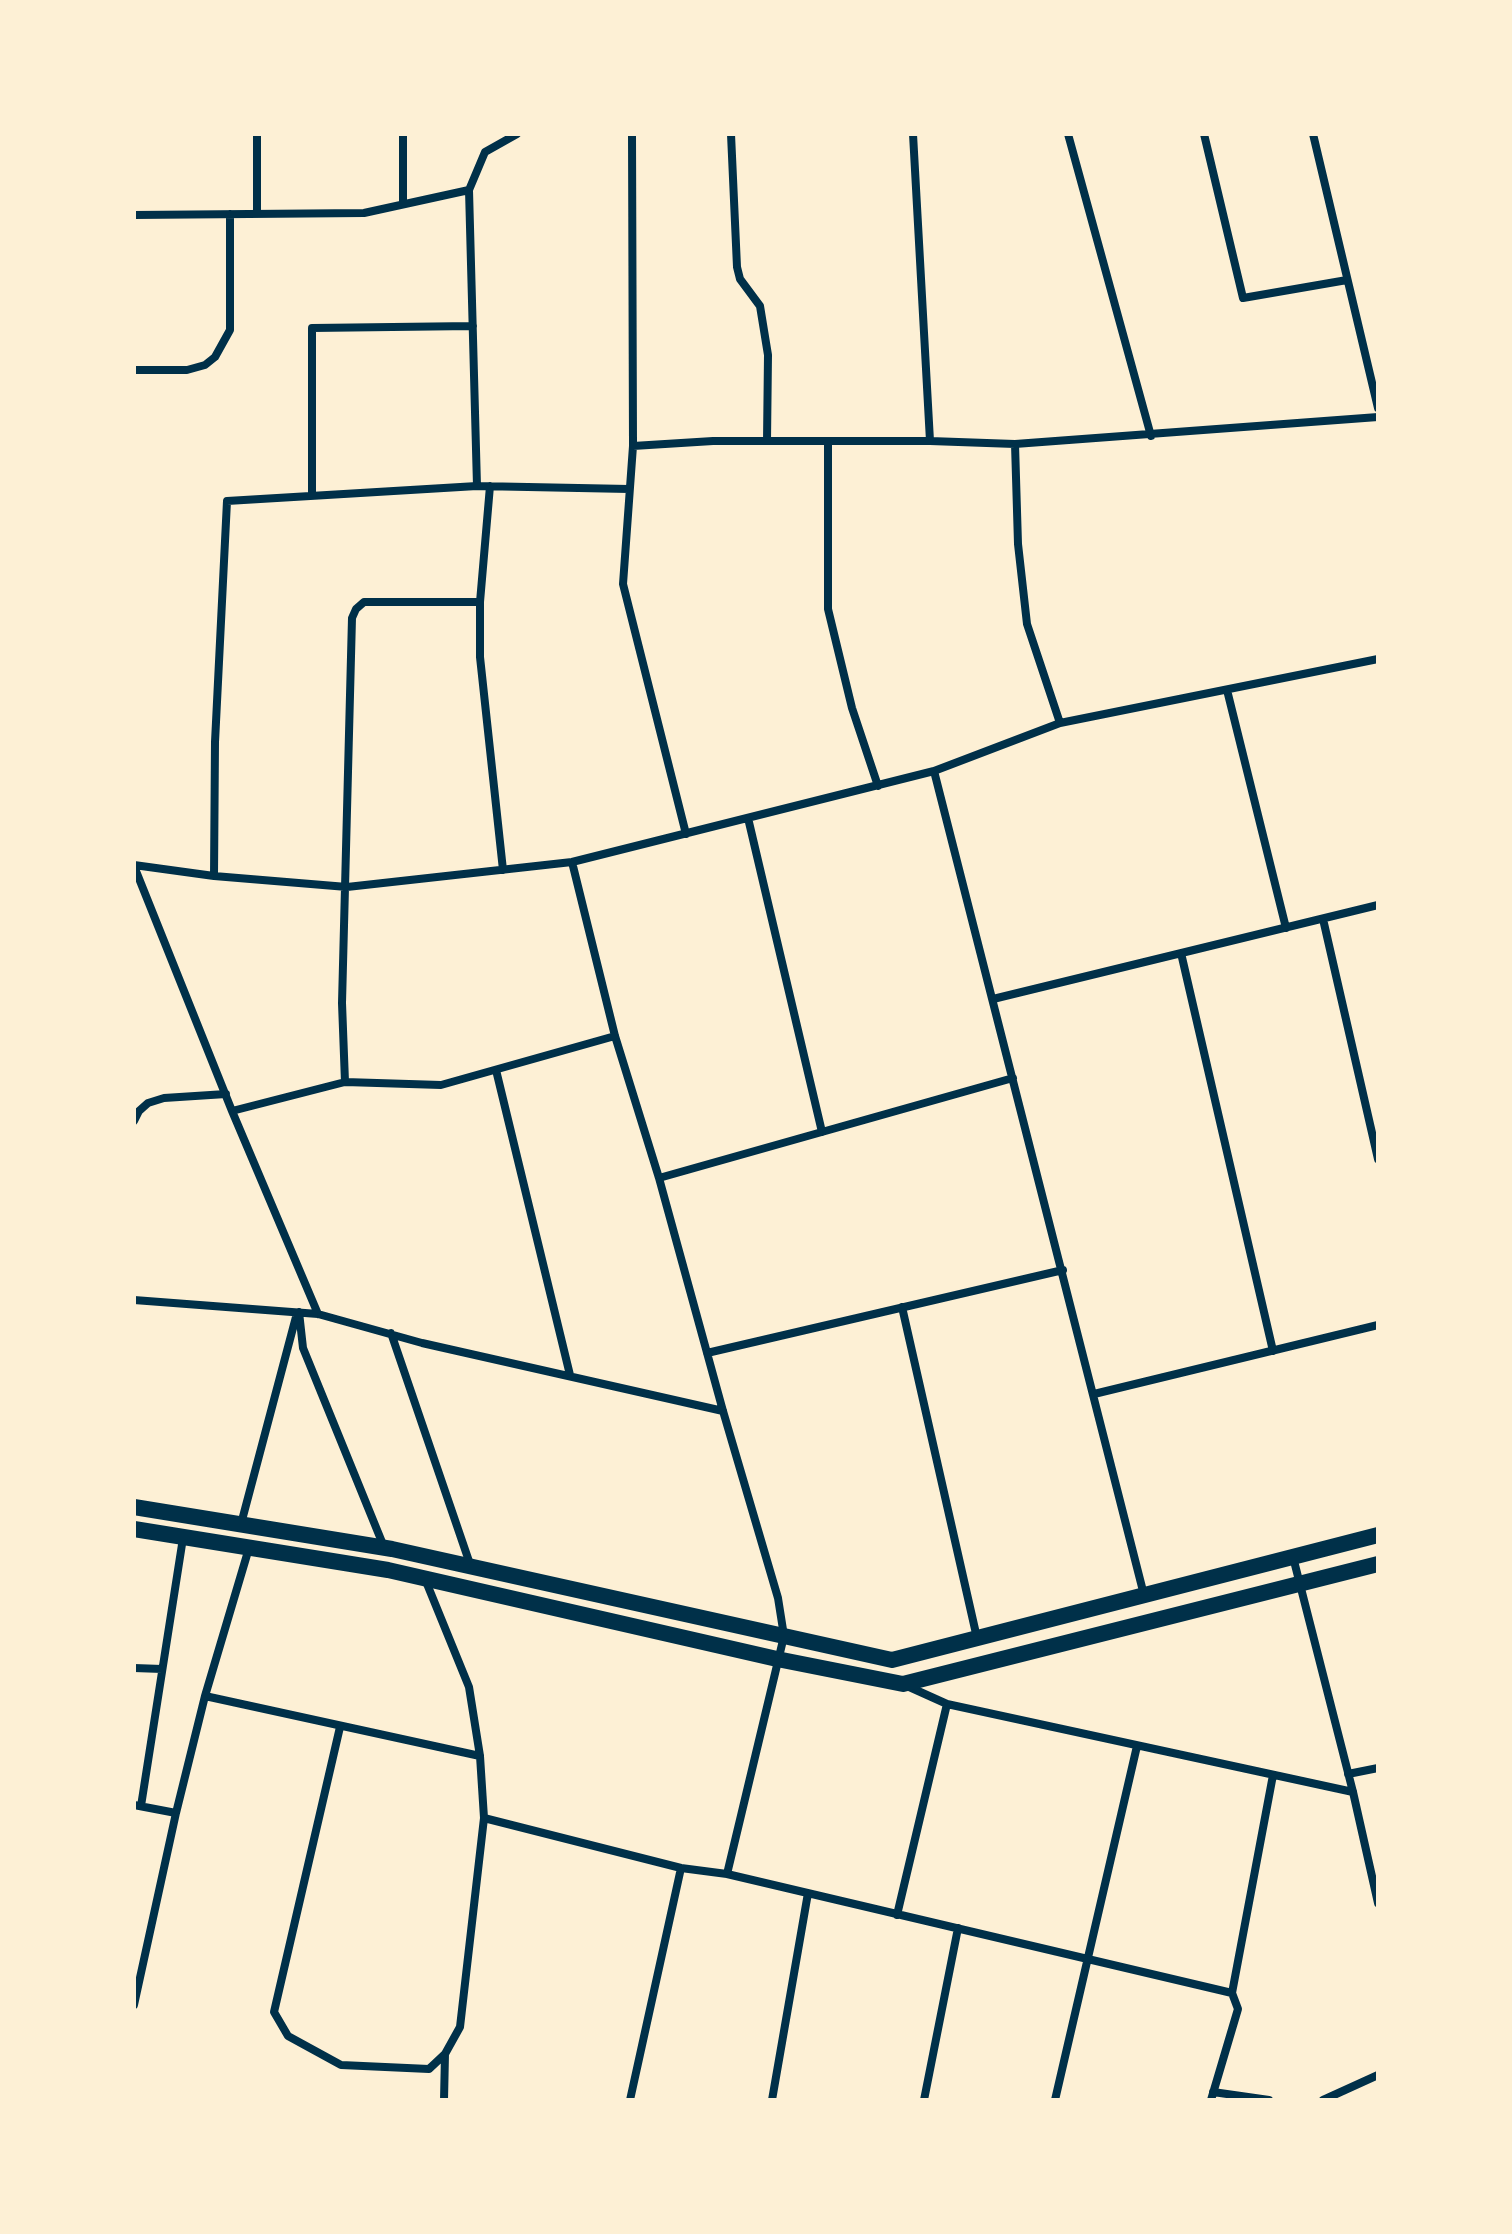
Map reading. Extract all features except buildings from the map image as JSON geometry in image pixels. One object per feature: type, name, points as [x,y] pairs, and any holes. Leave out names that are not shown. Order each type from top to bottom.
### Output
[{"type":"main road","points":[[134,1507],[384,1548],[892,1660],[1378,1535]]},
{"type":"main road","points":[[134,1529],[388,1570],[777,1659],[903,1684],[1378,1564]]},
{"type":"street","points":[[257,134],[257,214]]},
{"type":"street","points":[[403,134],[403,204]]},
{"type":"street","points":[[477,486],[469,190],[485,152],[517,134]]},
{"type":"street","points":[[632,134],[633,446],[623,584],[686,834]]},
{"type":"street","points":[[731,134],[737,267],[740,279],[760,306],[768,355],[767,441]]},
{"type":"street","points":[[913,134],[930,441]]},
{"type":"street","points":[[1068,134],[1151,436]]},
{"type":"street","points":[[1204,134],[1243,298],[1347,280]]},
{"type":"street","points":[[1313,134],[1378,408]]},
{"type":"street","points":[[134,215],[364,213],[469,190]]},
{"type":"street","points":[[134,370],[187,370],[205,365],[215,357],[230,330],[230,214]]},
{"type":"street","points":[[312,496],[312,328],[473,326]]},
{"type":"street","points":[[633,446],[713,441],[1015,444],[1378,417]]},
{"type":"street","points":[[828,441],[828,609],[852,708],[878,786]]},
{"type":"street","points":[[1015,444],[1018,544],[1027,624],[1060,723]]},
{"type":"street","points":[[214,876],[215,742],[227,501],[477,486],[629,489]]},
{"type":"street","points":[[490,486],[480,602],[480,657],[503,870]]},
{"type":"street","points":[[345,1082],[342,1003],[352,618],[364,602],[480,602]]},
{"type":"street","points":[[318,1314],[232,1111],[134,865],[214,876],[347,887],[572,862],[934,771],[1060,723],[1378,659]]},
{"type":"street","points":[[1227,690],[1286,928]]},
{"type":"street","points":[[934,771],[1144,1595]]},
{"type":"street","points":[[748,818],[822,1132]]},
{"type":"street","points":[[572,862],[615,1036],[659,1178],[778,1598],[784,1636],[727,1874]]},
{"type":"street","points":[[993,999],[1378,905]]},
{"type":"street","points":[[1323,919],[1378,1159]]},
{"type":"street","points":[[1181,953],[1273,1351]]},
{"type":"street","points":[[232,1111],[345,1082],[441,1085],[615,1036]]},
{"type":"street","points":[[496,1070],[570,1375]]},
{"type":"street","points":[[659,1178],[1013,1078]]},
{"type":"street","points":[[134,1121],[148,1103],[164,1098],[226,1094]]},
{"type":"street","points":[[707,1353],[1063,1270]]},
{"type":"street","points":[[134,1300],[318,1314],[422,1343],[723,1411]]},
{"type":"street","points":[[902,1307],[977,1638]]},
{"type":"street","points":[[241,1525],[298,1312]]},
{"type":"street","points":[[298,1312],[303,1348],[384,1548]]},
{"type":"street","points":[[1094,1394],[1378,1325]]},
{"type":"street","points":[[391,1333],[471,1567]]},
{"type":"street","points":[[176,1813],[138,1806],[183,1537]]},
{"type":"street","points":[[134,2005],[205,1696],[249,1548]]},
{"type":"street","points":[[1293,1557],[1378,1903]]},
{"type":"street","points":[[340,1727],[274,2012],[288,2036],[341,2065],[429,2069],[445,2054],[460,2027],[484,1818],[480,1756],[469,1687],[425,1579]]},
{"type":"street","points":[[134,1668],[162,1669]]},
{"type":"street","points":[[903,1684],[947,1704],[1353,1792]]},
{"type":"street","points":[[205,1696],[480,1756]]},
{"type":"street","points":[[897,1915],[947,1704]]},
{"type":"street","points":[[1055,2100],[1137,1746]]},
{"type":"street","points":[[1348,1774],[1378,1768]]},
{"type":"street","points":[[1269,2100],[1212,2096],[1238,2009],[1232,1993],[1273,1775]]},
{"type":"street","points":[[484,1818],[681,1868],[727,1874],[1232,1993]]},
{"type":"street","points":[[630,2100],[681,1868]]},
{"type":"street","points":[[772,2100],[808,1893]]},
{"type":"street","points":[[924,2100],[958,1928]]},
{"type":"street","points":[[444,2100],[445,2054]]},
{"type":"street","points":[[1323,2100],[1378,2075]]}]
